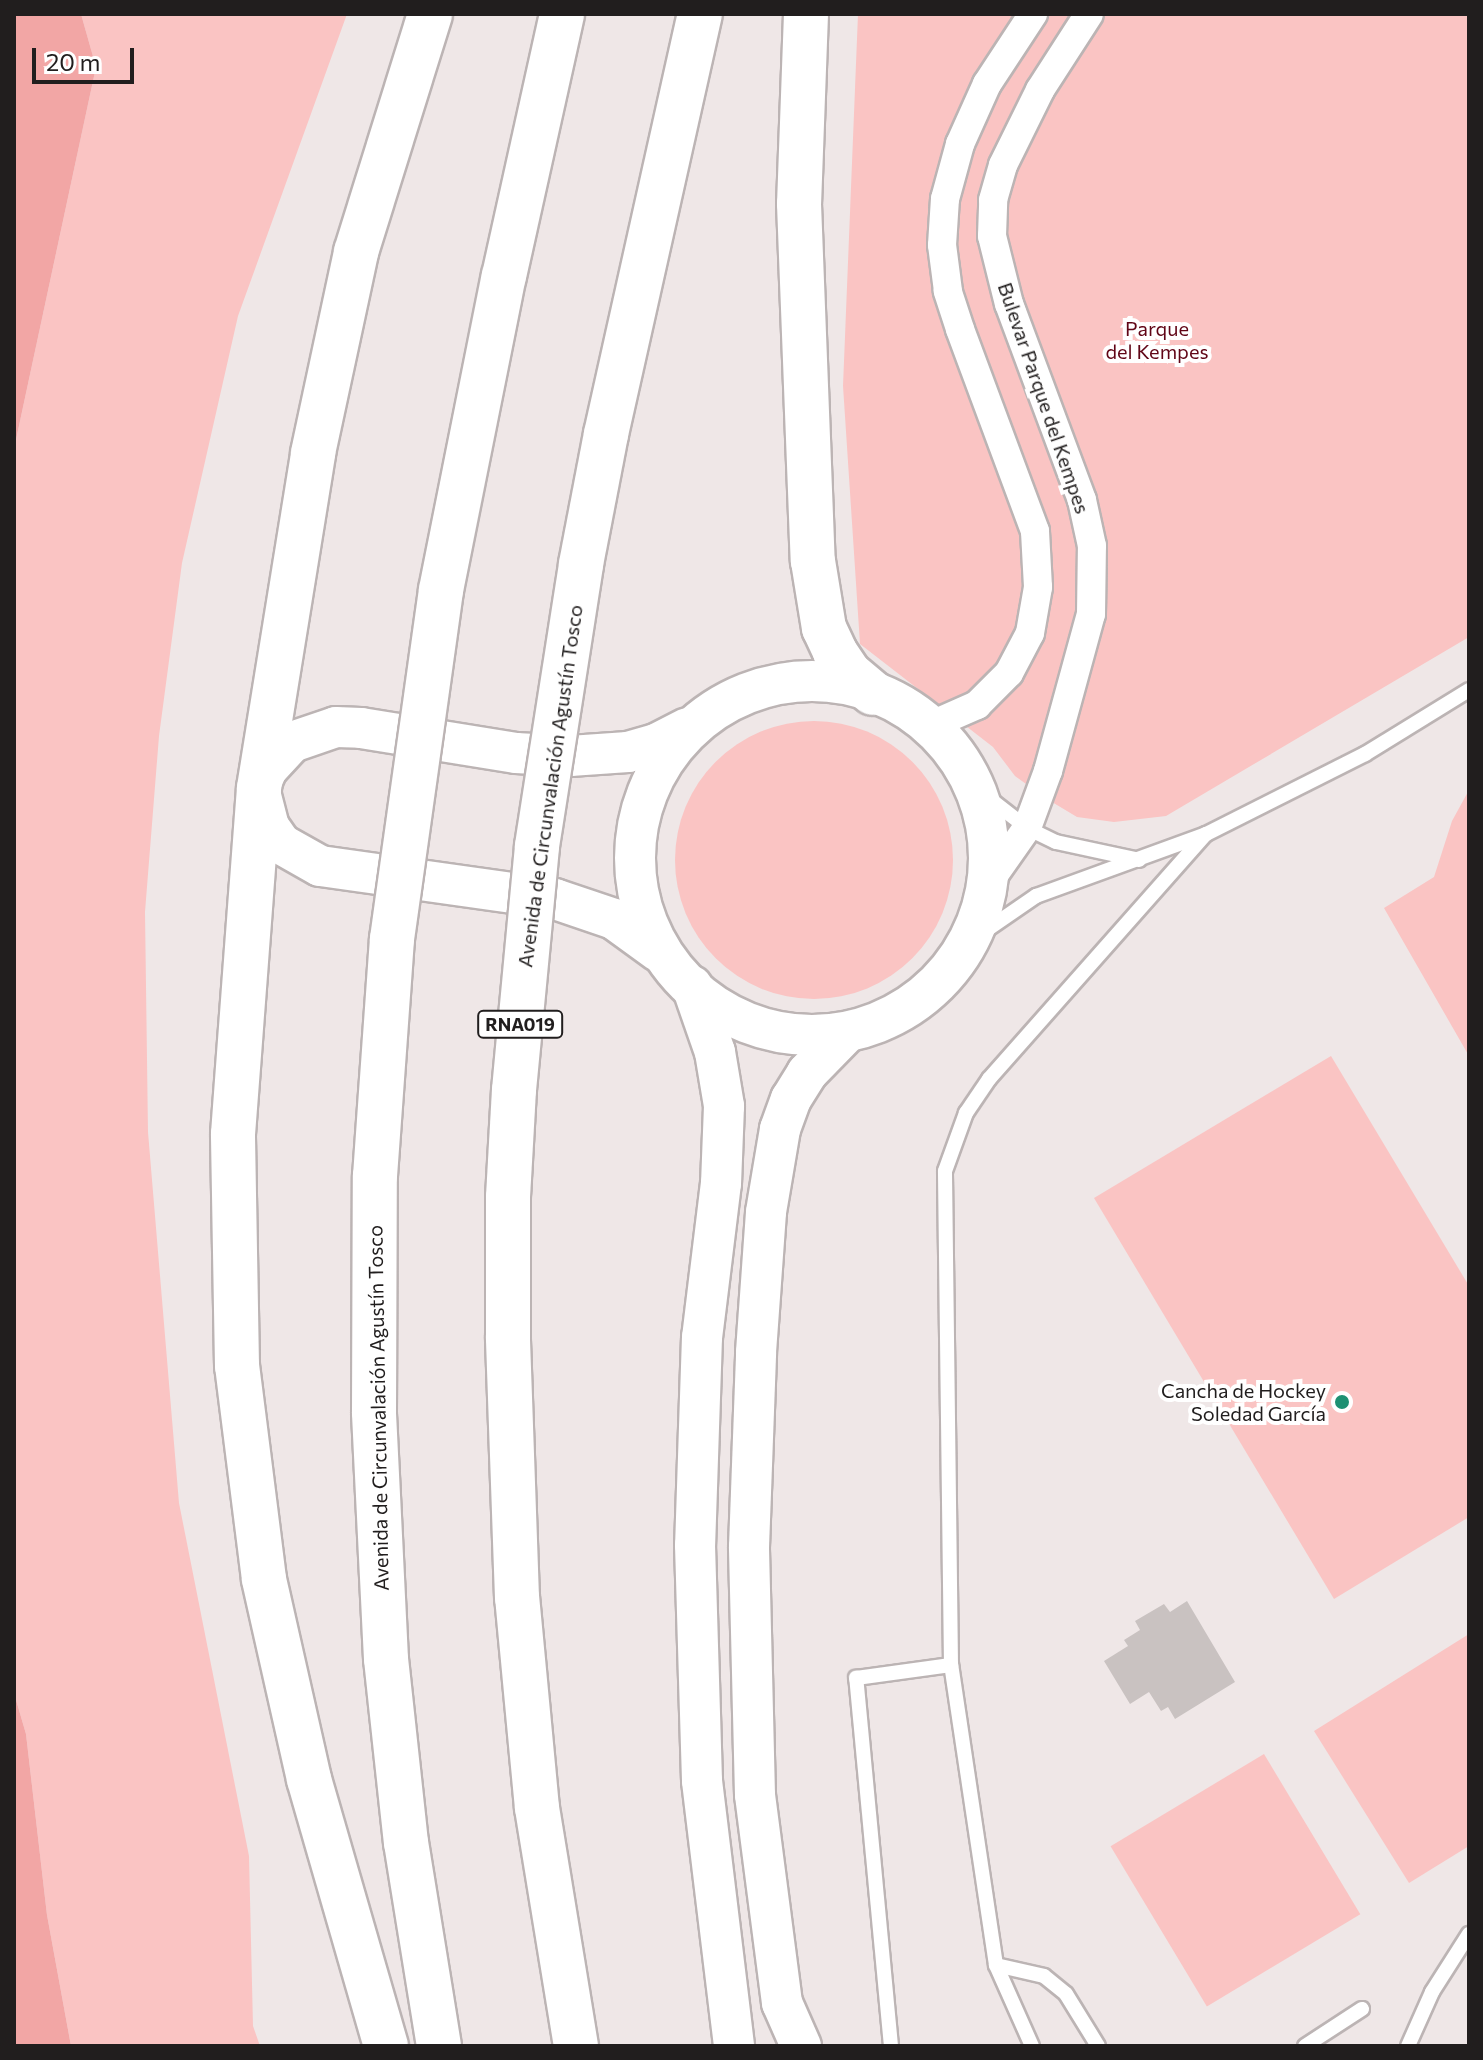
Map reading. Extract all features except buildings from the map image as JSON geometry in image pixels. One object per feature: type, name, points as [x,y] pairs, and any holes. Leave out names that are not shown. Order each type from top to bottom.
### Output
[{"type":"highway","points":[[386,2046],[293,1714],[253,1509],[243,1434],[232,1215],[237,1078],[259,788],[299,536],[327,375],[356,252],[430,14]]},
{"type":"highway","name":"Avenida de Circunvalación Agustín Tosco","points":[[439,2046],[406,1843],[386,1659],[374,1412],[375,1176],[394,925],[441,590],[501,291],[562,14]]},
{"type":"highway","name":"Avenida de Circunvalación Agustín Tosco","points":[[576,2046],[537,1808],[517,1598],[508,1337],[508,1197],[514,1090],[537,846],[581,564],[606,434],[700,14]]},
{"type":"highway","points":[[806,14],[799,204],[802,352],[816,596],[835,652],[849,673],[873,693]]},
{"type":"street","points":[[927,727],[977,705],[1009,673],[1030,633],[1038,587],[1035,531],[957,320],[942,245],[945,199],[960,144],[987,84],[1033,14]]},
{"type":"street","name":"Bulevar Parque del Kempes","points":[[989,882],[1027,828],[1048,771],[1091,614],[1092,546],[1082,500],[1009,304],[995,255],[992,210],[997,181],[1011,146],[1040,90],[1089,14]]},
{"type":"street","points":[[784,683],[840,684],[873,693],[904,708],[927,727],[960,764],[985,816],[990,847],[989,882],[972,940],[922,998],[885,1019],[846,1033],[809,1036],[742,1021],[614,919],[555,899],[502,888],[339,872],[320,866],[281,844],[269,827],[259,788],[279,753],[312,732],[336,727],[361,728],[516,753],[570,756],[628,752],[656,744],[698,723],[723,706],[784,683]]},
{"type":"street","points":[[698,723],[670,750],[653,775],[635,828],[635,881],[642,910],[654,937],[682,975],[715,1052],[724,1106],[721,1183],[702,1337],[695,1545],[702,1781],[734,2046]]},
{"type":"street","points":[[801,2046],[782,2003],[755,1795],[749,1547],[756,1352],[766,1212],[780,1129],[791,1099],[807,1073],[846,1033]]},
{"type":"lane","points":[[972,940],[1036,896],[1206,834],[1365,754],[1469,690]]},
{"type":"lane","points":[[972,785],[1027,828],[1056,842],[1140,860]]},
{"type":"lane","points":[[1032,2046],[996,1965],[951,1665],[945,1171],[966,1113],[989,1079],[1206,834]]},
{"type":"lane","points":[[891,2046],[856,1678],[951,1665]]},
{"type":"lane","points":[[1408,2046],[1432,1992],[1469,1934]]},
{"type":"lane","points":[[996,1965],[1044,1976],[1066,1994],[1098,2046]]},
{"type":"lane","points":[[1305,2046],[1362,2009]]},
{"type":"green space","points":[[81,14],[347,14],[238,316],[182,563],[159,736],[145,912],[148,1132],[179,1503],[249,1856],[253,2026],[260,2046],[71,2046],[47,1915],[26,1734],[14,1693],[14,449],[96,67]]},
{"type":"green space","name":"Parque del Kempes","points":[[858,14],[1469,14],[1469,637],[1166,816],[1114,822],[1077,817],[1047,799],[1015,776],[993,747],[860,644],[843,386]]},
{"type":"green space","points":[[814,721],[854,727],[880,737],[902,752],[922,772],[937,794],[947,820],[953,860],[947,900],[937,926],[922,948],[902,968],[880,983],[854,993],[814,999],[774,993],[748,983],[726,968],[706,948],[691,926],[681,900],[675,860],[681,820],[691,794],[706,772],[726,752],[748,737],[774,727]]},
{"type":"green space","points":[[1469,790],[1469,1056],[1384,908],[1434,877],[1452,821]]},
{"type":"green space","name":"Cancha de Hockey Soledad García","points":[[1331,1056],[1469,1286],[1469,1517],[1334,1599],[1094,1198]]},
{"type":"green space","points":[[1469,1634],[1469,1846],[1409,1883],[1314,1731]]},
{"type":"green space","points":[[1264,1754],[1360,1914],[1207,2006],[1111,1846]]},
{"type":"shaded area","points":[[14,14],[81,14],[96,67],[14,449]]},
{"type":"shaded area","points":[[14,1693],[26,1734],[47,1915],[71,2046],[14,2046]]},
{"type":"place","name":"Cancha de Hockey Soledad García","points":[[1342,1402]]}]
